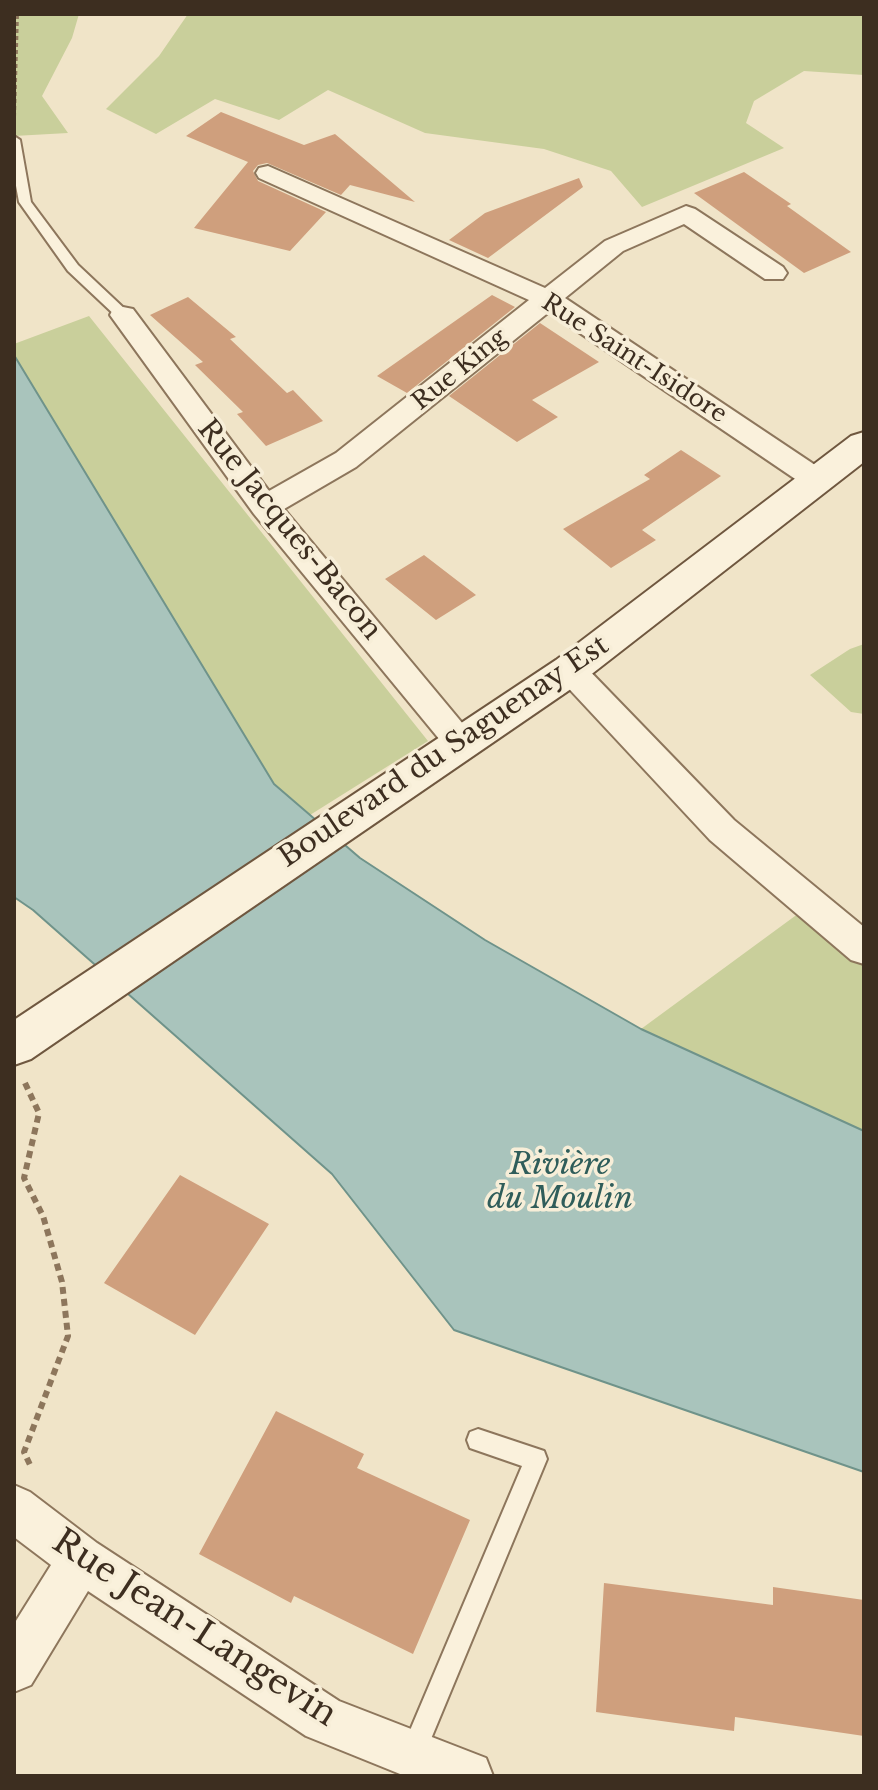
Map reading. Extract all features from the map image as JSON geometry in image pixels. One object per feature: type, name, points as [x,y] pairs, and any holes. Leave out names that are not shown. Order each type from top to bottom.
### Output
[{"type":"main road","name":"Boulevard du Saguenay Est","points":[[17,1059],[53,1019],[570,670],[864,444]]},
{"type":"street","name":"Rue Saint-Isidore","points":[[268,173],[548,299],[817,480]]},
{"type":"street","name":"Rue King","points":[[265,507],[346,460],[614,246],[686,214],[774,273]]},
{"type":"street","name":"Rue Jacques-Bacon","points":[[123,315],[265,507],[461,742]]},
{"type":"street","points":[[570,670],[722,830],[864,949]]},
{"type":"street","name":"Rue Jean-Langevin","points":[[26,1494],[81,1559],[323,1719],[468,1776]]},
{"type":"street","points":[[14,1668],[81,1559]]},
{"type":"lane","points":[[14,140],[25,202],[73,268],[123,315]]},
{"type":"lane","points":[[412,1754],[536,1459],[478,1440]]},
{"type":"path","points":[[14,121],[17,14]]},
{"type":"path","points":[[17,1059],[39,1113],[24,1178],[43,1216],[62,1282],[68,1336],[24,1452],[26,1494]]},
{"type":"green space","points":[[14,14],[79,14],[72,38],[42,96],[68,133],[14,136]]},
{"type":"green space","points":[[188,14],[858,14],[864,16],[864,75],[804,71],[754,101],[746,123],[784,148],[642,207],[611,171],[544,149],[425,133],[328,90],[279,120],[215,99],[156,134],[106,109],[159,56]]},
{"type":"green space","points":[[89,316],[428,741],[310,815],[274,784],[14,355],[14,344]]},
{"type":"green space","points":[[864,644],[864,714],[851,712],[810,675],[850,649]]},
{"type":"green space","points":[[810,905],[864,949],[864,1131],[641,1029]]},
{"type":"water","name":"Rivière du Moulin","points":[[14,355],[274,784],[360,858],[485,940],[641,1029],[864,1131],[864,1472],[454,1330],[332,1174],[33,910],[14,897]]},
{"type":"building","points":[[221,112],[304,145],[335,134],[415,202],[350,185],[341,195],[267,163],[258,165],[253,171],[258,181],[326,212],[290,251],[194,228],[248,162],[186,136]]},
{"type":"building","points":[[744,172],[791,204],[787,206],[851,252],[804,273],[694,193]]},
{"type":"building","points":[[579,178],[583,187],[488,258],[449,240],[485,213]]},
{"type":"building","points":[[492,295],[515,307],[407,393],[377,376]]},
{"type":"building","points":[[188,297],[236,337],[230,339],[287,393],[293,390],[323,421],[266,446],[237,414],[243,412],[195,365],[203,362],[150,315]]},
{"type":"building","points":[[540,323],[599,362],[532,400],[558,417],[517,442],[449,396]]},
{"type":"building","points":[[681,450],[721,476],[642,530],[656,540],[611,568],[563,529],[650,479],[644,475]]},
{"type":"building","points":[[424,555],[476,595],[436,620],[385,579]]},
{"type":"building","points":[[180,1175],[269,1224],[195,1335],[104,1283]]},
{"type":"building","points":[[276,1411],[364,1454],[357,1468],[470,1520],[413,1654],[294,1596],[291,1603],[199,1554]]},
{"type":"building","points":[[604,1583],[773,1605],[773,1587],[864,1600],[864,1736],[735,1717],[734,1731],[596,1712]]}]
